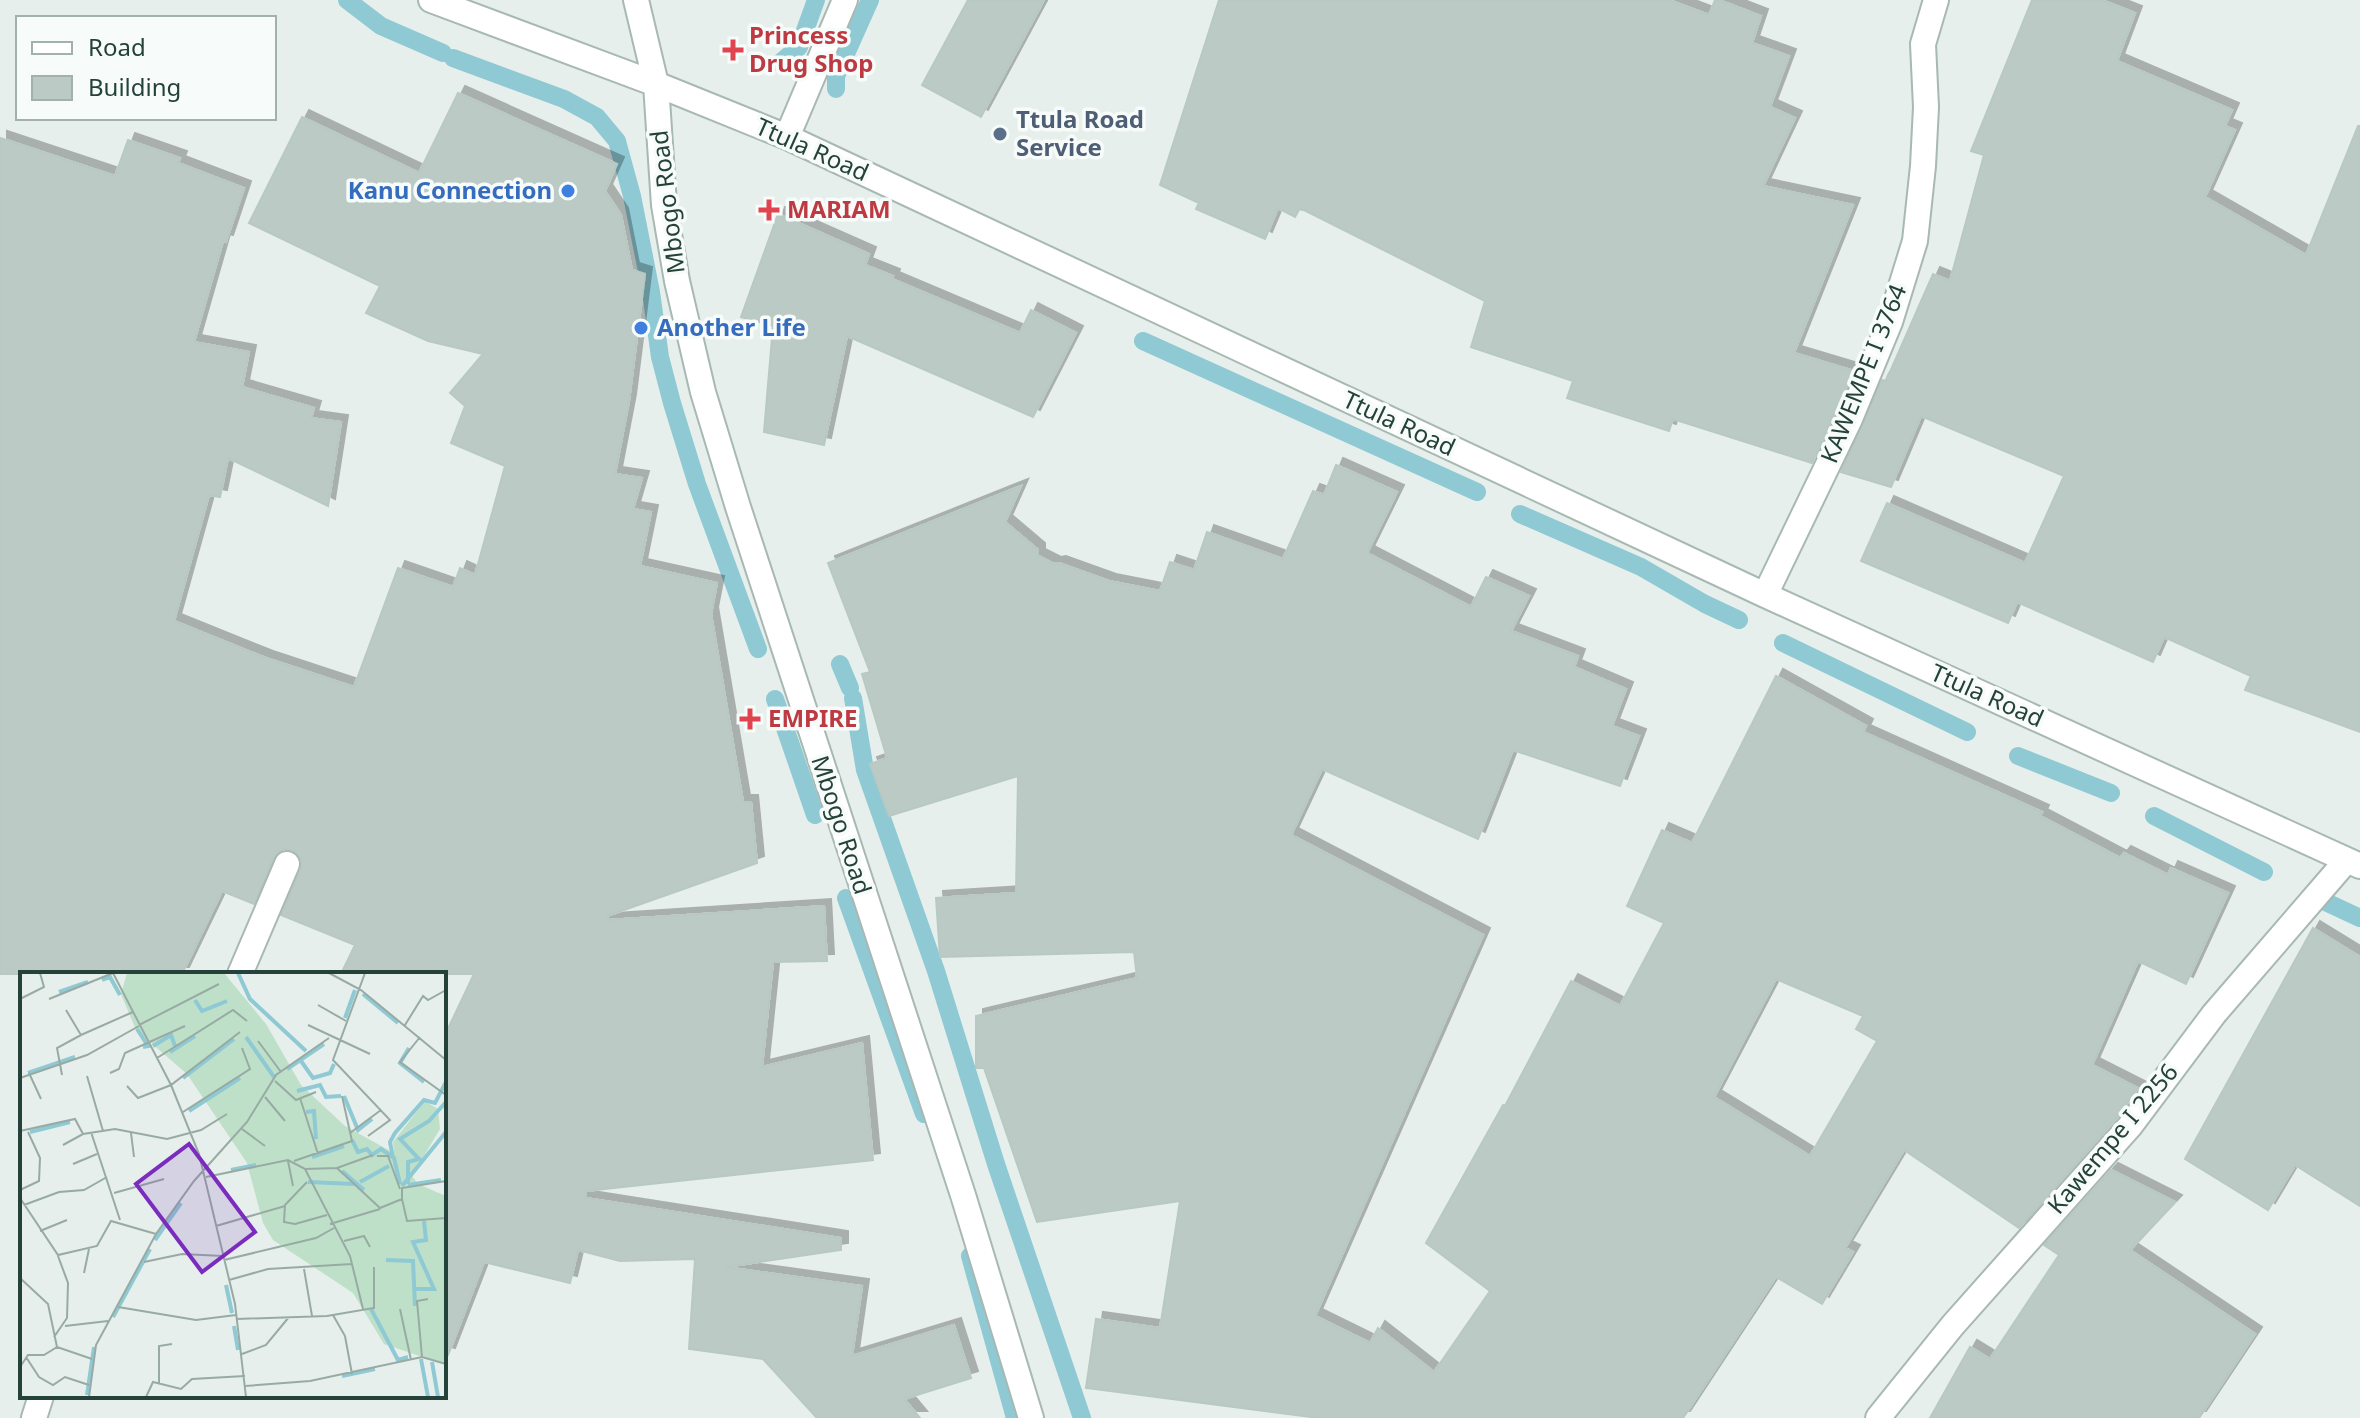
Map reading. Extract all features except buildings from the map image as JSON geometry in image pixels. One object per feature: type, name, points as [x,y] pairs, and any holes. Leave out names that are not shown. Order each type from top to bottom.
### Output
[{"type":"street","name":"Ttula Road","points":[[431,0],[656,84],[787,137],[1765,595],[2353,863]]},
{"type":"street","name":"Mbogo Road","points":[[636,0],[656,84],[664,205],[677,281],[703,392],[757,567],[963,1195],[1031,1418]]},
{"type":"street","points":[[787,137],[845,0]]},
{"type":"street","name":"KAWEMPE I 3764","points":[[1765,595],[1850,419],[1890,322],[1915,241],[1926,107],[1923,44],[1936,0]]},
{"type":"street","name":"Kawempe I 2256","points":[[1878,1418],[1953,1325],[2130,1126],[2214,1014],[2353,863]]},
{"type":"street","points":[[241,972],[287,864]]},
{"type":"street","points":[[34,1418],[40,1398]]},
{"type":"waterway","points":[[347,0],[381,26],[443,53]]},
{"type":"waterway","points":[[780,63],[799,47],[816,0]]},
{"type":"waterway","points":[[836,89],[836,76],[870,0]]},
{"type":"waterway","points":[[453,58],[564,99],[597,117],[617,141],[632,196],[660,357],[672,403],[697,484],[758,649]]},
{"type":"waterway","points":[[1143,341],[1477,492]]},
{"type":"waterway","points":[[1520,514],[1641,567],[1739,620]]},
{"type":"waterway","points":[[1783,643],[1967,732]]},
{"type":"waterway","points":[[840,664],[850,688]]},
{"type":"waterway","points":[[853,698],[865,770],[936,971],[996,1164],[1082,1418]]},
{"type":"waterway","points":[[775,699],[815,815]]},
{"type":"waterway","points":[[2018,756],[2111,793]]},
{"type":"waterway","points":[[2154,816],[2264,872]]},
{"type":"waterway","points":[[2315,897],[2360,918]]},
{"type":"waterway","points":[[846,898],[924,1114]]},
{"type":"waterway","points":[[970,1256],[1015,1418]]},
{"type":"place","name":"Princess Drug Shop","points":[[733,50]]},
{"type":"place","name":"Ttula Road Service","points":[[1000,134]]},
{"type":"place","name":"Kanu Connection","points":[[568,191]]},
{"type":"place","name":"MARIAM","points":[[769,210]]},
{"type":"place","name":"Another Life","points":[[641,328]]},
{"type":"place","name":"EMPIRE","points":[[750,719]]}]
